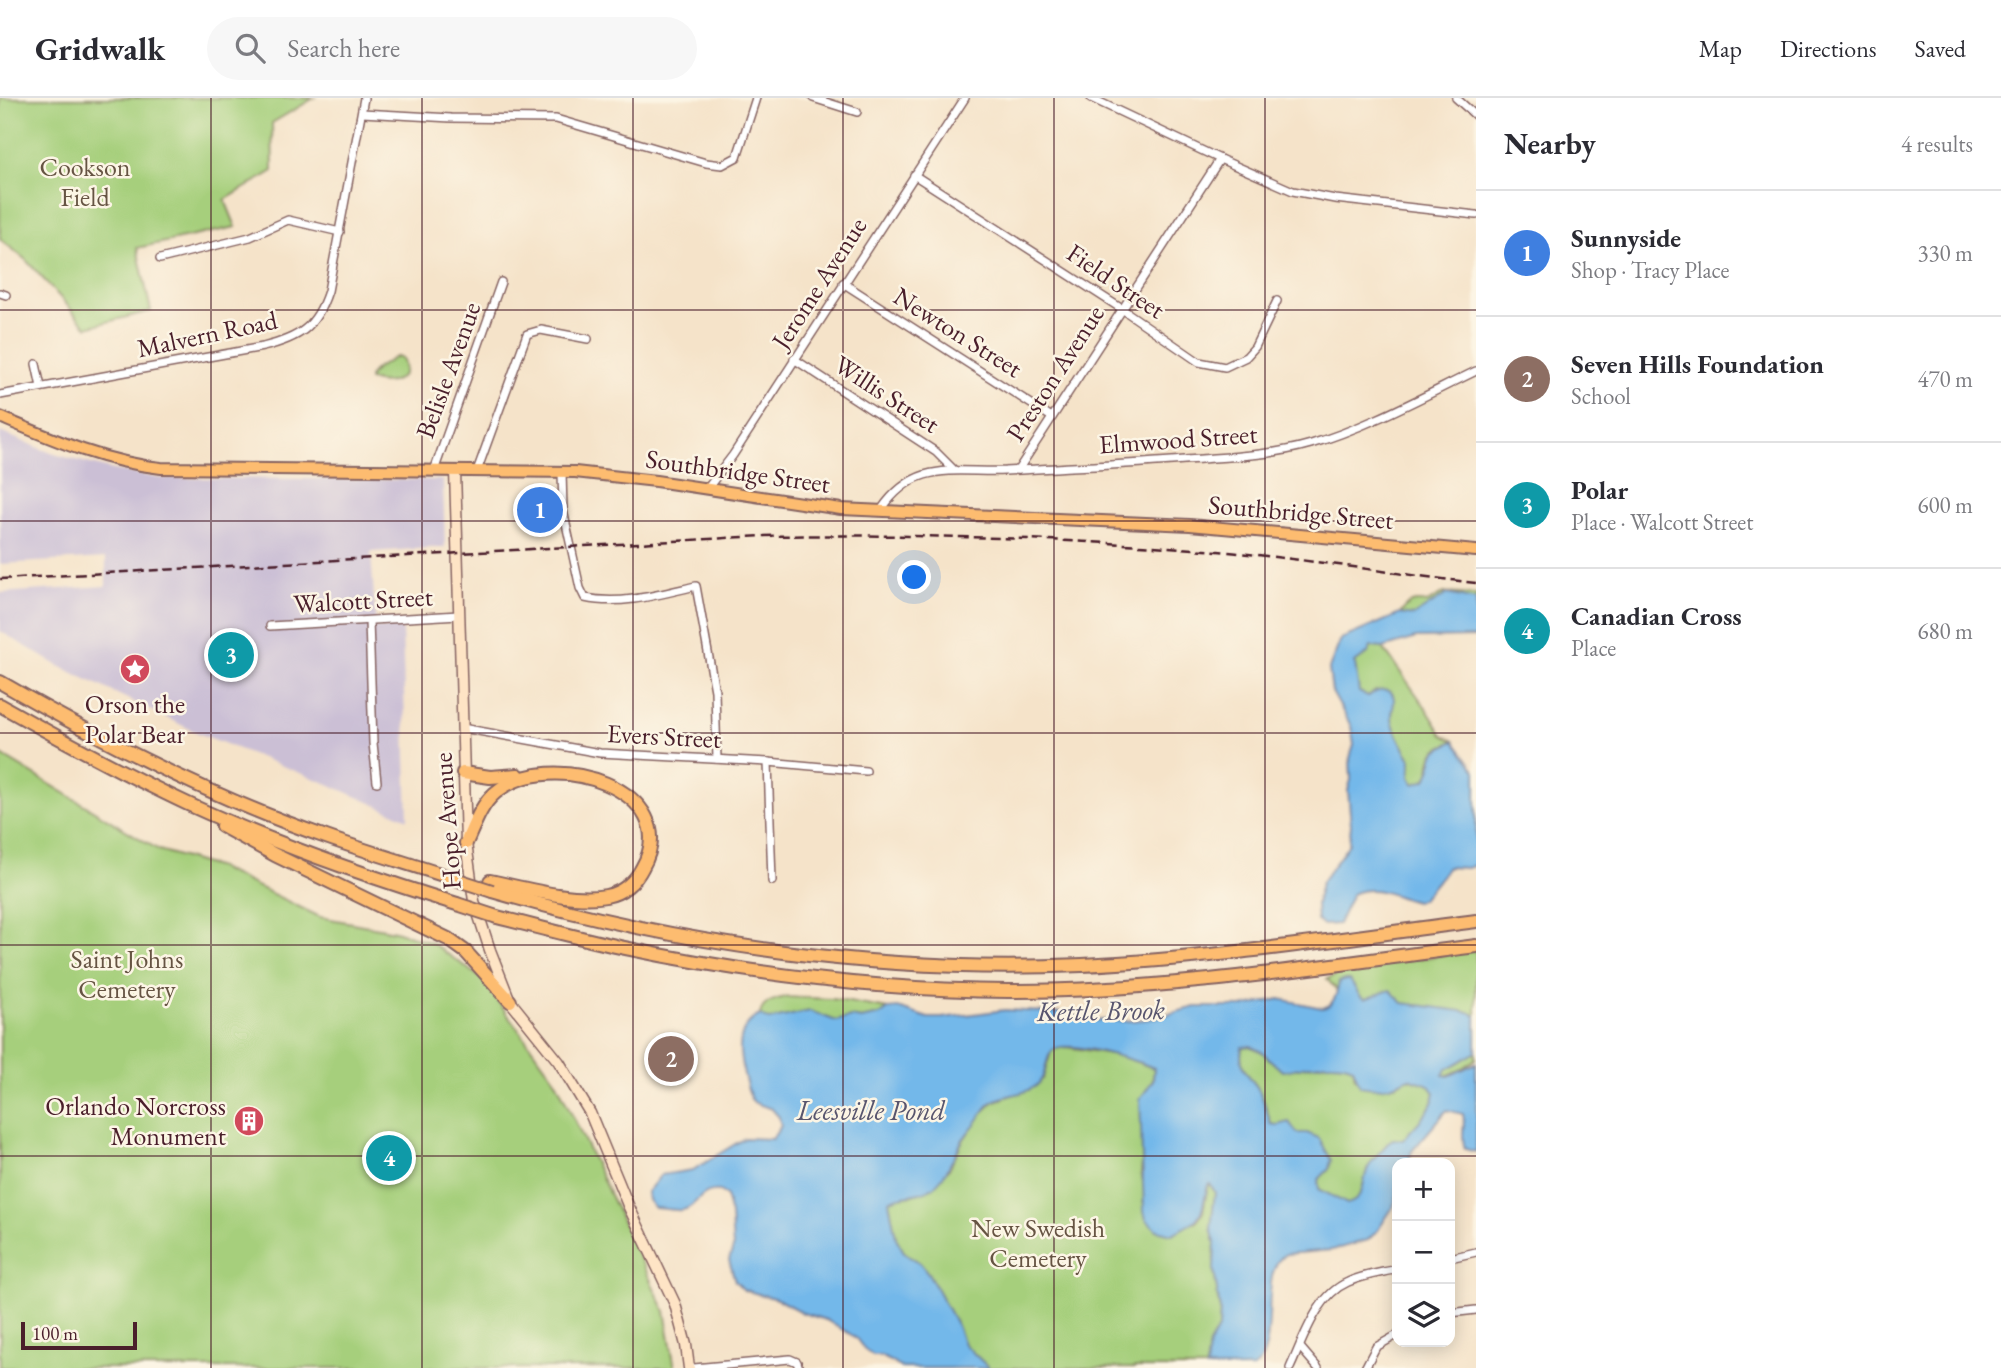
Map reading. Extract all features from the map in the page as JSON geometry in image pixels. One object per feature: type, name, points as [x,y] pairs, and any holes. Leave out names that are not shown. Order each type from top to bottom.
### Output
[{"type":"highway","points":[[0,682],[115,745],[237,802],[325,837],[572,912],[688,936],[775,950],[947,965],[1050,966],[1165,960],[1476,921]]},
{"type":"highway","points":[[0,705],[120,771],[184,810],[220,825],[275,855],[448,939],[466,952],[510,1001]]},
{"type":"highway","points":[[120,771],[190,805],[332,863],[497,917],[621,947],[743,969],[834,981],[972,990],[1065,990],[1188,982],[1476,946]]},
{"type":"highway","points":[[466,843],[479,814],[493,794],[512,781],[552,772],[583,775],[609,784],[629,797],[645,817],[650,838],[646,861],[635,880],[606,896],[571,896],[491,886]]},
{"type":"highway","points":[[463,773],[490,776],[539,774]]},
{"type":"main road","name":"Southbridge Street","points":[[0,417],[78,449],[148,466],[240,470],[562,472],[614,476],[817,506],[1190,525],[1476,551]]},
{"type":"main road","name":"Hope Avenue","points":[[455,471],[466,843],[474,901],[510,1001],[564,1070],[594,1121],[628,1205],[675,1304],[691,1368]]},
{"type":"street","name":"Malvern Road","points":[[0,395],[263,347],[292,338],[314,321],[323,307],[340,233],[364,98]]},
{"type":"street","points":[[362,113],[452,118],[556,119],[706,163],[722,165],[733,161],[741,150],[756,98]]},
{"type":"street","points":[[813,98],[858,112]]},
{"type":"street","name":"Jerome Avenue","points":[[706,489],[733,454],[965,98]]},
{"type":"street","points":[[1091,98],[1293,191],[1311,196],[1476,215]]},
{"type":"street","points":[[1455,98],[1476,116]]},
{"type":"street","name":"Preston Avenue","points":[[1017,470],[1220,159]]},
{"type":"street","name":"Field Street","points":[[914,175],[1199,362],[1225,367],[1238,362],[1255,347],[1277,301]]},
{"type":"street","points":[[160,259],[250,237],[283,221],[340,233]]},
{"type":"street","name":"Belisle Avenue","points":[[434,471],[501,282]]},
{"type":"street","name":"Newton Street","points":[[843,283],[1050,416]]},
{"type":"street","points":[[477,471],[527,334],[541,330],[588,339]]},
{"type":"street","name":"Willis Street","points":[[794,359],[936,452],[953,469]]},
{"type":"street","points":[[36,363],[41,387]]},
{"type":"street","name":"Elmwood Street","points":[[881,510],[890,498],[909,483],[927,474],[953,469],[1017,470],[1234,457],[1289,449],[1330,438],[1476,372]]},
{"type":"street","points":[[562,472],[563,510],[580,588],[585,598],[636,598],[696,586],[715,691],[718,759]]},
{"type":"street","name":"Walcott Street","points":[[270,626],[459,615]]},
{"type":"street","points":[[369,621],[377,782]]},
{"type":"street","name":"Evers Street","points":[[462,728],[582,751],[866,771]]},
{"type":"street","points":[[768,762],[772,881]]},
{"type":"street","points":[[1455,1257],[1476,1252]]},
{"type":"street","points":[[1290,1368],[1317,1311],[1337,1288],[1360,1277],[1392,1270]]},
{"type":"street","points":[[1455,1312],[1476,1310]]},
{"type":"street","points":[[1365,1368],[1376,1347],[1392,1338]]},
{"type":"street","points":[[1300,1347],[1318,1368]]},
{"type":"street","points":[[691,1368],[790,1359],[797,1362],[799,1368]]},
{"type":"shaded area","points":[[0,432],[54,454],[113,470],[158,478],[443,480],[445,547],[371,552],[376,628],[402,627],[408,819],[198,733],[57,665],[0,631],[0,593],[106,586],[106,558],[0,564]]},
{"type":"green space","name":"Cookson Field","points":[[0,98],[314,98],[272,123],[273,171],[225,200],[236,227],[137,248],[151,311],[87,327],[26,260],[0,239]]},
{"type":"green space","points":[[397,356],[402,358],[404,366],[401,377],[390,382],[369,380],[376,369]]},
{"type":"green space","points":[[1444,593],[1476,595],[1476,615],[1400,614],[1411,603],[1427,603]]},
{"type":"green space","points":[[1371,646],[1383,648],[1443,735],[1454,741],[1434,753],[1428,776],[1421,782],[1414,784],[1410,777],[1411,759],[1393,722],[1394,700],[1376,691],[1368,696],[1356,693],[1351,657]]},
{"type":"green space","name":"Saint Johns Cemetery","points":[[0,754],[159,850],[219,868],[320,917],[395,931],[432,943],[481,978],[556,1081],[665,1311],[675,1368],[0,1368]]},
{"type":"green space","points":[[1476,950],[1476,1059],[1460,1070],[1438,1079],[1351,1007],[1327,979],[1350,969]]},
{"type":"green space","points":[[785,997],[832,999],[888,1009],[884,1014],[836,1021],[810,1011],[769,1020],[760,1015],[766,1004]]},
{"type":"green space","points":[[1251,1046],[1262,1052],[1282,1071],[1318,1064],[1345,1064],[1353,1067],[1355,1078],[1396,1085],[1408,1078],[1427,1084],[1435,1092],[1427,1112],[1403,1140],[1393,1139],[1375,1157],[1368,1168],[1360,1195],[1347,1205],[1319,1189],[1318,1180],[1329,1169],[1307,1133],[1297,1133],[1271,1124],[1259,1091],[1242,1064],[1242,1047]]},
{"type":"green space","name":"New Swedish Cemetery","points":[[1067,1047],[1117,1055],[1154,1068],[1141,1172],[1145,1191],[1143,1202],[1196,1222],[1203,1212],[1208,1185],[1210,1184],[1215,1192],[1211,1228],[1215,1242],[1214,1270],[1220,1310],[1219,1327],[1209,1345],[1206,1368],[989,1368],[964,1344],[928,1273],[920,1263],[904,1252],[896,1238],[889,1201],[895,1197],[913,1195],[949,1169],[962,1142],[981,1114],[993,1102],[1035,1086],[1043,1078],[1051,1052]]},
{"type":"water","points":[[1447,594],[1476,600],[1476,637],[1416,638],[1383,648],[1371,647],[1368,653],[1355,663],[1359,692],[1368,696],[1384,690],[1393,696],[1393,722],[1411,759],[1410,777],[1414,784],[1426,780],[1435,754],[1454,741],[1476,771],[1476,865],[1467,868],[1448,867],[1423,898],[1416,902],[1377,890],[1352,894],[1338,924],[1323,925],[1317,921],[1316,904],[1321,883],[1349,844],[1351,825],[1348,790],[1351,780],[1350,758],[1354,745],[1351,726],[1332,692],[1329,669],[1341,639],[1400,614],[1413,616]]},
{"type":"water","name":"Leesville Pond","points":[[1350,980],[1365,999],[1390,990],[1403,1003],[1469,1012],[1476,1016],[1476,1052],[1446,1070],[1443,1075],[1449,1076],[1476,1063],[1476,1152],[1465,1149],[1463,1114],[1447,1110],[1412,1151],[1410,1158],[1392,1158],[1392,1209],[1368,1240],[1332,1250],[1286,1254],[1277,1262],[1272,1275],[1267,1344],[1262,1358],[1254,1368],[1206,1368],[1209,1345],[1219,1327],[1220,1310],[1214,1270],[1215,1242],[1211,1228],[1215,1192],[1210,1184],[1208,1185],[1199,1216],[1172,1234],[1157,1230],[1146,1219],[1140,1099],[1153,1080],[1154,1068],[1117,1056],[1069,1047],[1051,1052],[1042,1078],[1036,1086],[996,1100],[987,1107],[962,1141],[947,1171],[934,1186],[924,1192],[889,1201],[896,1238],[904,1252],[920,1263],[928,1273],[964,1344],[989,1368],[902,1368],[881,1356],[873,1356],[855,1337],[826,1320],[803,1313],[777,1299],[744,1290],[735,1281],[729,1260],[733,1248],[731,1215],[726,1196],[720,1191],[707,1192],[682,1210],[654,1208],[648,1200],[647,1192],[661,1175],[693,1170],[745,1138],[772,1139],[781,1126],[779,1117],[772,1109],[751,1099],[744,1077],[741,1041],[750,1022],[760,1015],[769,1020],[810,1011],[836,1021],[851,1017],[861,1019],[898,1008],[928,1018],[1005,1010],[1065,1013],[1091,1020],[1126,1021],[1149,1019],[1195,1007],[1242,1007],[1280,999],[1322,1008],[1332,1002],[1339,982]],"holes":[[[1251,1046],[1262,1052],[1282,1071],[1318,1064],[1345,1064],[1353,1067],[1360,1086],[1385,1087],[1409,1078],[1427,1084],[1435,1092],[1427,1112],[1403,1140],[1393,1139],[1375,1157],[1368,1168],[1360,1194],[1347,1204],[1319,1189],[1318,1180],[1329,1169],[1331,1160],[1319,1138],[1307,1133],[1297,1133],[1289,1122],[1271,1124],[1262,1096],[1244,1069],[1242,1047]]]},
{"type":"railway","points":[[0,579],[762,536],[882,536],[1001,538],[1180,548],[1269,556],[1476,583]]},
{"type":"place","name":"Sunnyside","points":[[540,510]]},
{"type":"place","name":"Polar","points":[[231,655]]},
{"type":"place","name":"Orson the Polar Bear","points":[[135,669]]},
{"type":"place","name":"Seven Hills Foundation","points":[[671,1059]]},
{"type":"place","name":"Orlando Norcross Monument","points":[[249,1121]]},
{"type":"place","name":"Canadian Cross","points":[[389,1158]]},
{"type":"water label","name":"Kettle Brook","points":[[1101,1010]]}]
